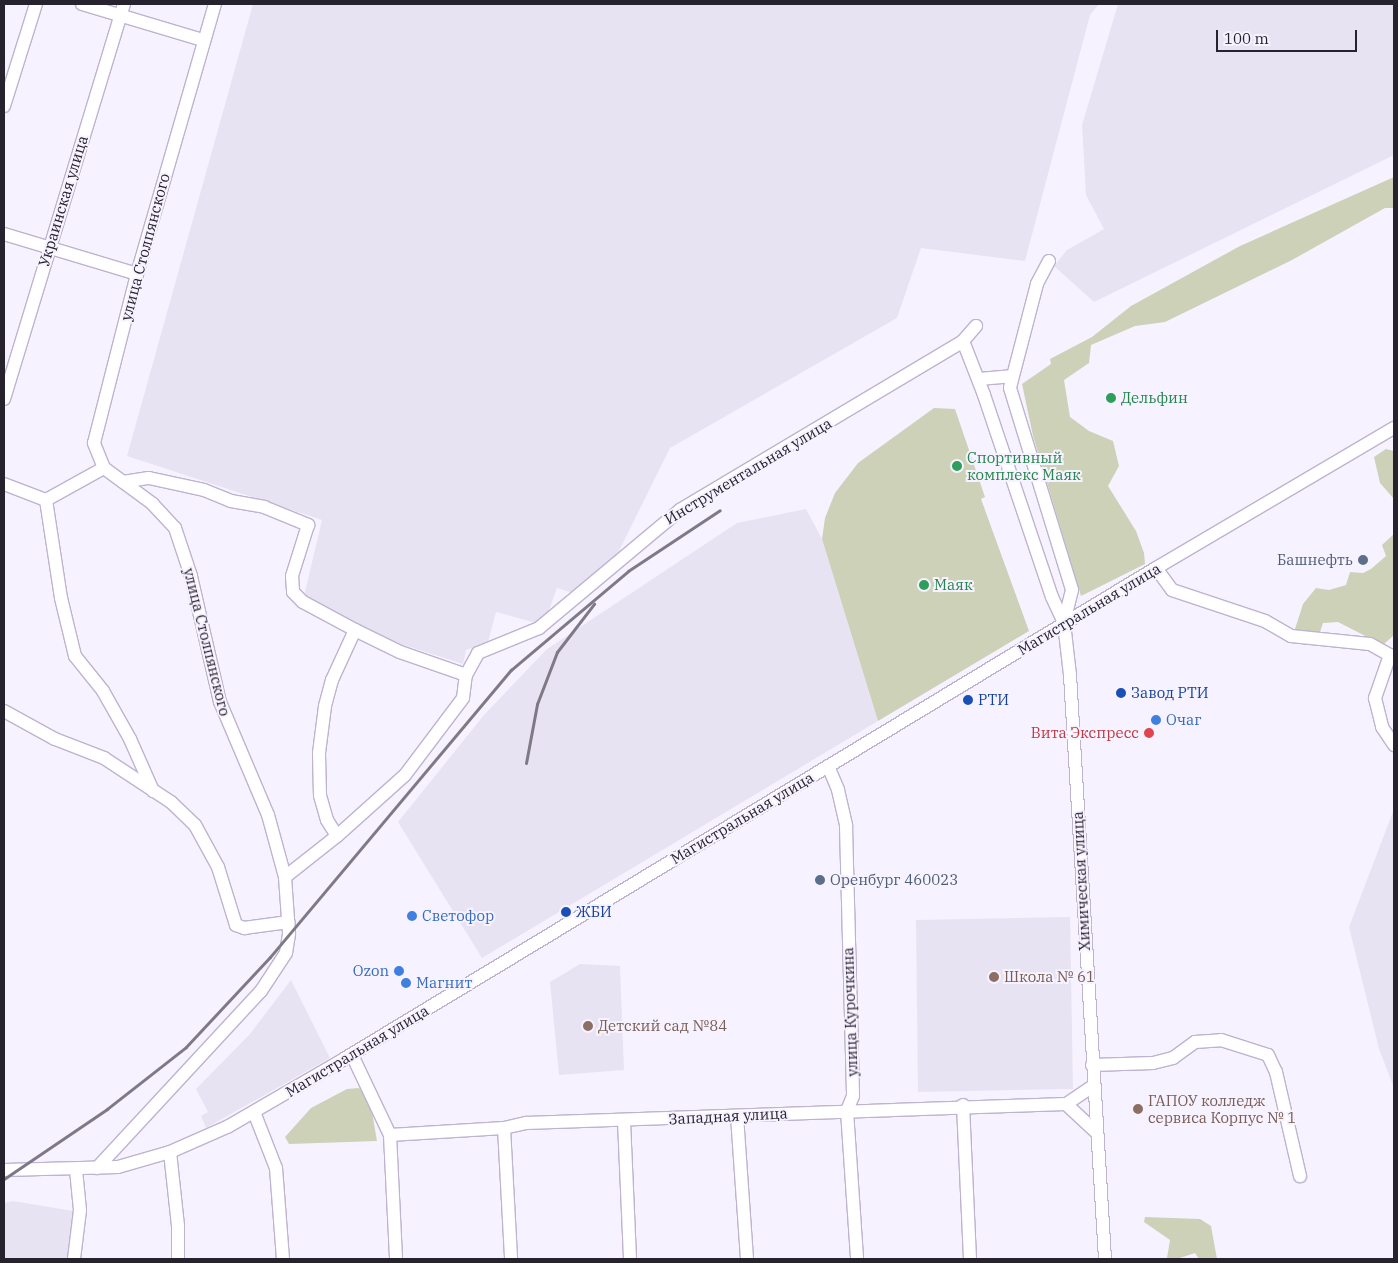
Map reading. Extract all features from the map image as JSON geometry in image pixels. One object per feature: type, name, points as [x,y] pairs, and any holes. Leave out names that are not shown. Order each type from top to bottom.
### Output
[{"type":"street","points":[[4,106],[36,4]]},
{"type":"street","points":[[82,4],[122,9],[203,40]]},
{"type":"street","name":"улица Столпянского","points":[[97,1168],[261,991],[286,953],[289,922],[285,877],[268,815],[220,702],[191,576],[175,528],[153,504],[104,468],[94,443],[136,274],[215,4]]},
{"type":"street","name":"Украинская улица","points":[[4,399],[122,9]]},
{"type":"street","points":[[4,234],[49,246],[136,274]]},
{"type":"street","name":"Химическая улица","points":[[1049,261],[1037,284],[1010,376],[1010,388],[1024,441],[1072,590],[1064,623]]},
{"type":"street","name":"Инструментальная улица","points":[[285,877],[337,836],[405,775],[464,698],[466,675],[478,653],[539,628],[680,510],[963,341],[976,326]]},
{"type":"street","name":"Химическая улица","points":[[963,341],[979,378],[1052,597],[1064,623],[1070,675],[1093,1086],[1106,1259]]},
{"type":"street","points":[[979,378],[1010,376]]},
{"type":"street","name":"Магистральная улица","points":[[4,1170],[76,1170],[144,1161],[170,1152],[254,1112],[352,1055],[1064,623],[1394,428]]},
{"type":"street","points":[[4,484],[46,500],[104,468]]},
{"type":"street","points":[[123,482],[149,478],[204,490],[231,500],[264,507],[308,525],[292,576],[293,592],[303,602],[400,652],[466,675]]},
{"type":"street","points":[[46,500],[62,598],[75,656],[107,699],[130,739],[153,792]]},
{"type":"street","points":[[1156,568],[1172,590],[1265,621],[1291,636],[1370,644],[1392,656],[1375,698],[1382,726],[1394,744]]},
{"type":"street","points":[[337,836],[327,820],[320,795],[319,753],[325,706],[332,680],[355,630]]},
{"type":"street","points":[[4,711],[55,739],[104,758],[153,792],[171,802],[195,825],[218,867],[236,925],[244,928],[289,922]]},
{"type":"street","name":"улица Курочкина","points":[[828,766],[838,790],[846,826],[853,1096],[847,1110],[857,1259]]},
{"type":"street","points":[[1092,1066],[1153,1063],[1173,1058],[1195,1042],[1220,1040],[1268,1055],[1276,1072],[1300,1176]]},
{"type":"street","points":[[352,1055],[390,1135],[396,1259]]},
{"type":"street","points":[[1093,1086],[1066,1104],[1097,1133]]},
{"type":"street","name":"Западная улица","points":[[390,1135],[504,1128],[526,1123],[737,1116],[963,1105],[1066,1104]]},
{"type":"street","points":[[963,1105],[970,1259]]},
{"type":"street","points":[[254,1112],[276,1168],[280,1189],[283,1259]]},
{"type":"street","points":[[737,1116],[747,1259]]},
{"type":"street","points":[[624,1120],[630,1259]]},
{"type":"street","points":[[504,1128],[511,1259]]},
{"type":"street","points":[[170,1152],[178,1226],[178,1259]]},
{"type":"street","points":[[74,1259],[80,1210],[76,1170]]},
{"type":"shaded area","points":[[253,4],[1099,4],[1090,15],[1025,261],[921,248],[897,318],[670,448],[616,557],[573,593],[557,588],[547,616],[536,623],[496,612],[488,642],[466,650],[463,664],[376,636],[304,596],[322,520],[127,456]]},
{"type":"shaded area","points":[[1118,4],[1394,4],[1394,155],[1094,302],[1054,266],[1067,250],[1104,229],[1086,195],[1082,125]]},
{"type":"shaded area","points":[[806,509],[822,539],[878,721],[482,958],[398,822],[484,715],[547,649],[737,523]]},
{"type":"shaded area","points":[[1394,809],[1394,1088],[1379,1049],[1349,927]]},
{"type":"shaded area","name":"Школа № 61","points":[[1070,917],[1073,1089],[918,1092],[916,920]]},
{"type":"shaded area","name":"Детский сад №84","points":[[580,964],[620,966],[624,1070],[559,1075],[550,982]]},
{"type":"shaded area","points":[[291,980],[330,1058],[206,1128],[201,1116],[208,1112],[196,1089],[250,1034]]},
{"type":"shaded area","points":[[13,1201],[73,1211],[67,1259],[4,1259],[4,1203]]},
{"type":"green space","points":[[1394,177],[1394,208],[1385,208],[1292,260],[1165,322],[1135,326],[1091,345],[1089,363],[1064,380],[1070,417],[1089,431],[1113,441],[1119,466],[1108,486],[1136,531],[1144,553],[1145,564],[1081,596],[1033,436],[1022,384],[1051,364],[1050,359],[1092,337],[1131,306],[1240,246]]},
{"type":"green space","name":"Маяк","points":[[934,408],[955,409],[985,497],[981,499],[1029,631],[878,721],[822,539],[825,518],[835,493],[858,463]]},
{"type":"green space","points":[[1386,449],[1394,451],[1394,499],[1380,483],[1374,457]]},
{"type":"green space","points":[[1394,534],[1394,635],[1383,645],[1338,622],[1323,623],[1319,635],[1295,629],[1303,604],[1316,588],[1329,590],[1346,585],[1350,572],[1363,573],[1371,569],[1386,556],[1382,545]]},
{"type":"green space","points":[[359,1088],[366,1096],[372,1112],[377,1141],[289,1144],[285,1137],[311,1108],[347,1089]]},
{"type":"green space","points":[[1145,1217],[1200,1219],[1211,1226],[1217,1259],[1199,1259],[1195,1253],[1177,1259],[1167,1258],[1170,1240],[1144,1222]]},
{"type":"railway","points":[[4,1179],[107,1109],[186,1047],[270,957],[511,670],[628,571],[720,510]]},
{"type":"railway","points":[[526,763],[537,704],[557,652],[594,604]]},
{"type":"place","name":"Дельфин","points":[[1111,398]]},
{"type":"place","name":"Спортивный комплекс Маяк","points":[[957,466]]},
{"type":"place","name":"Башнефть","points":[[1363,560]]},
{"type":"place","name":"Маяк","points":[[924,585]]},
{"type":"place","name":"Завод РТИ","points":[[1121,693]]},
{"type":"place","name":"РТИ","points":[[968,700]]},
{"type":"place","name":"Очаг","points":[[1156,720]]},
{"type":"place","name":"Вита Экспресс","points":[[1149,733]]},
{"type":"place","name":"Оренбург 460023","points":[[820,880]]},
{"type":"place","name":"ЖБИ","points":[[566,912]]},
{"type":"place","name":"Светофор","points":[[412,916]]},
{"type":"place","name":"Ozon","points":[[399,971]]},
{"type":"place","name":"Школа № 61","points":[[994,977]]},
{"type":"place","name":"Магнит","points":[[406,983]]},
{"type":"place","name":"Детский сад №84","points":[[588,1026]]},
{"type":"place","name":"ГАПОУ колледж сервиса Корпус № 1","points":[[1138,1109]]}]
